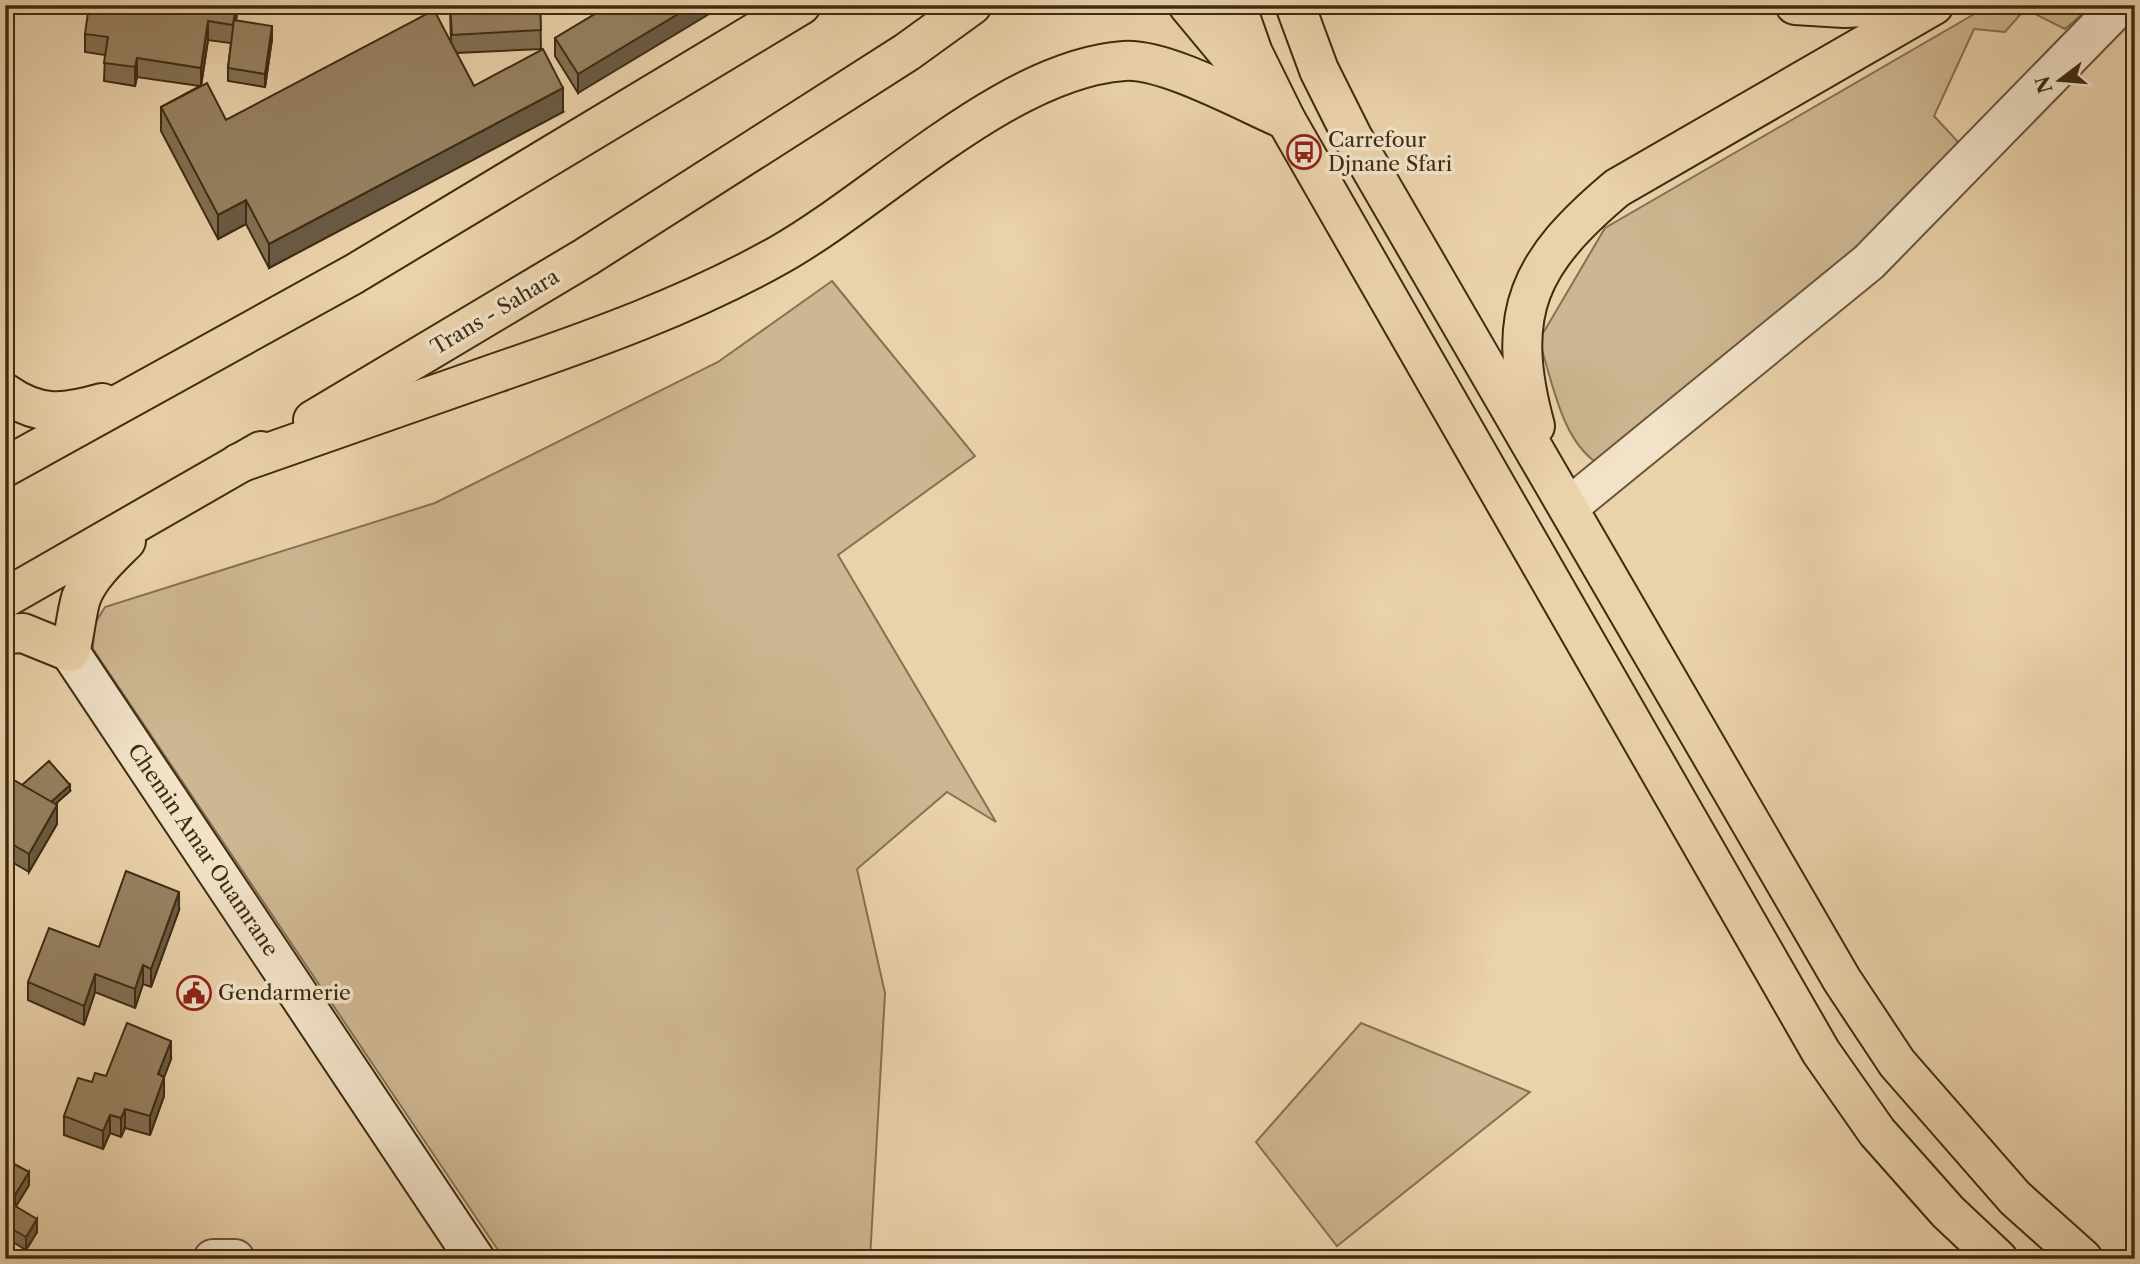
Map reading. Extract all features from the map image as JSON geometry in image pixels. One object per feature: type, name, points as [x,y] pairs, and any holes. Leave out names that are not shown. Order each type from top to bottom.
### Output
[{"type":"highway","points":[[5,467],[354,274],[801,5]]},
{"type":"highway","name":"Trans - Sahara","points":[[5,598],[149,517],[586,257],[907,52],[972,5]]},
{"type":"highway","points":[[1188,5],[1286,121]]},
{"type":"highway","points":[[1236,5],[1253,53],[1286,121],[1821,1052],[1877,1132],[1948,1212],[1998,1259]]},
{"type":"highway","points":[[1295,5],[1319,70],[1352,136],[1570,506],[1842,980],[1897,1063],[2015,1198],[2083,1259]]},
{"type":"highway","points":[[1795,5],[1844,8],[1913,5]]},
{"type":"highway","points":[[1546,469],[1524,386],[1520,348],[1528,303],[1545,260],[1577,222],[1617,188],[1934,5]]},
{"type":"highway","points":[[239,463],[642,319],[779,254],[1008,100],[1073,72],[1125,61],[1154,65],[1286,121]]},
{"type":"highway","points":[[5,393],[23,405],[66,414],[147,388]]},
{"type":"highway","points":[[5,634],[23,633],[70,652],[77,628],[81,597],[100,568],[149,517]]},
{"type":"street","points":[[1570,506],[1869,262],[2120,5]]},
{"type":"street","name":"Chemin Amar Ouamrane","points":[[70,652],[475,1259]]},
{"type":"street","points":[[213,1259],[235,1259]]},
{"type":"shaded area","points":[[1990,5],[2093,5],[2065,29],[2025,9],[2005,32],[1974,29],[1934,116],[1959,143],[1861,253],[1597,463],[1585,452],[1566,424],[1539,340],[1605,228]]},
{"type":"shaded area","points":[[832,281],[975,456],[838,555],[996,822],[947,792],[857,869],[885,993],[870,1259],[504,1259],[93,649],[94,625],[105,607],[435,503],[718,362]]},
{"type":"shaded area","points":[[1361,1023],[1530,1092],[1337,1246],[1256,1142]]},
{"type":"building","points":[[89,5],[236,5],[233,25],[208,21],[201,68],[137,58],[135,67],[104,63],[108,37],[85,34]]},
{"type":"building","points":[[450,5],[540,5],[541,30],[452,35]]},
{"type":"building","points":[[610,5],[693,5],[578,74],[555,38]]},
{"type":"building","points":[[434,10],[474,86],[543,49],[563,88],[269,244],[246,200],[218,215],[161,107],[207,83],[226,120]]},
{"type":"building","points":[[234,20],[272,26],[265,74],[228,68]]},
{"type":"building","points":[[49,761],[70,785],[51,802],[22,785]]},
{"type":"building","points":[[5,775],[57,805],[29,854],[5,840]]},
{"type":"building","points":[[126,871],[179,892],[151,969],[143,965],[135,989],[95,974],[84,1006],[28,982],[49,928],[99,947]]},
{"type":"building","points":[[127,1023],[171,1041],[158,1074],[164,1077],[150,1116],[125,1109],[121,1118],[110,1115],[103,1131],[64,1116],[78,1078],[92,1082],[95,1073],[106,1076]]},
{"type":"building","points":[[5,1159],[29,1172],[15,1195],[5,1189]]},
{"type":"building","points":[[5,1200],[37,1219],[26,1237],[5,1225]]},
{"type":"place","name":"Carrefour Djnane Sfari","points":[[1304,152]]},
{"type":"place","name":"Gendarmerie","points":[[194,993]]}]
